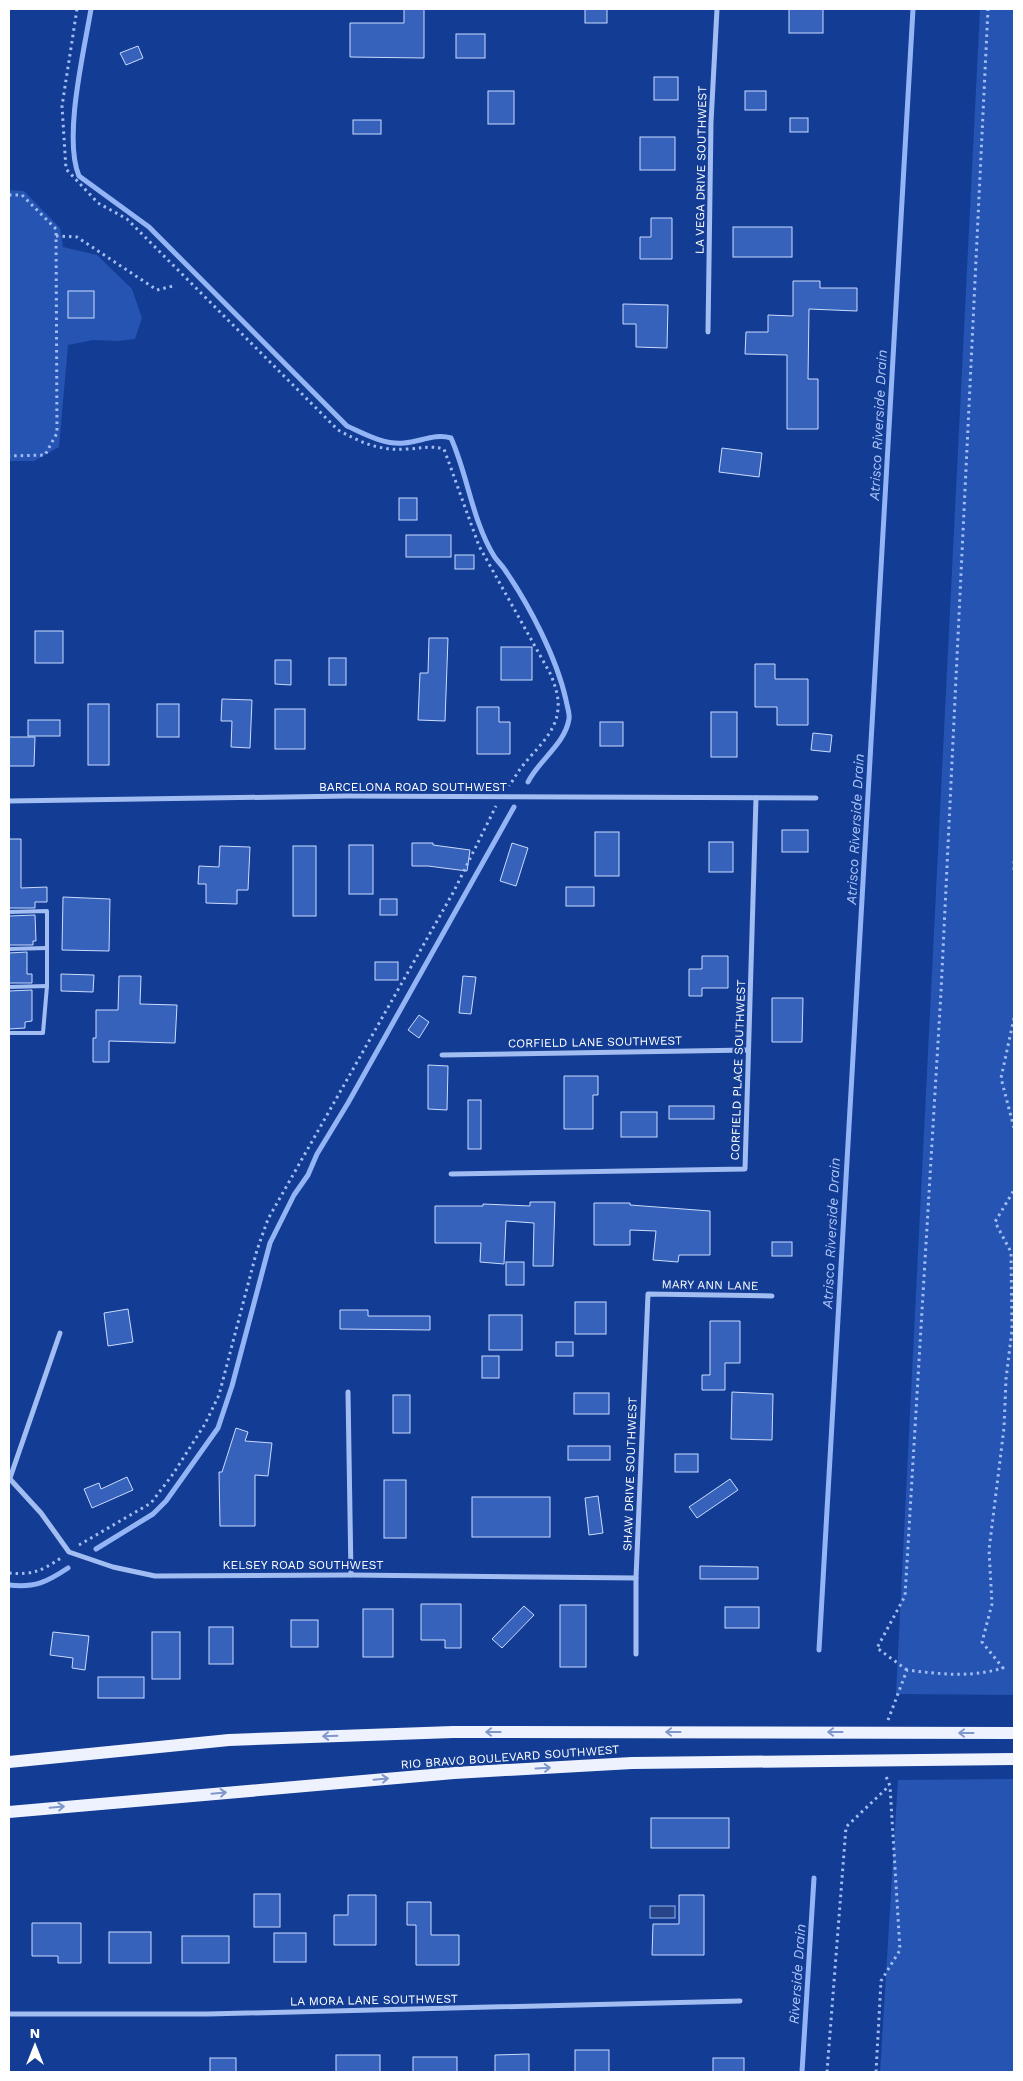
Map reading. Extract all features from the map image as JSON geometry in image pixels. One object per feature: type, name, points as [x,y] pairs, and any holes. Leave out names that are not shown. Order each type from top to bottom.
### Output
[{"type":"main road","name":"RIO BRAVO BOULEVARD SOUTHWEST","points":[[9,1762],[229,1740],[452,1732],[1014,1733]]},
{"type":"main road","name":"RIO BRAVO BOULEVARD SOUTHWEST","points":[[9,1812],[454,1773],[632,1763],[1014,1759]]},
{"type":"street","name":"LA VEGA DRIVE SOUTHWEST","points":[[708,332],[710,122],[717,9]]},
{"type":"street","name":"BARCELONA ROAD SOUTHWEST","points":[[9,801],[348,796],[816,798]]},
{"type":"street","name":"CORFIELD PLACE SOUTHWEST","points":[[451,1174],[745,1169],[756,798]]},
{"type":"street","name":"CORFIELD LANE SOUTHWEST","points":[[442,1055],[748,1050]]},
{"type":"street","name":"MARY ANN LANE","points":[[648,1294],[772,1296]]},
{"type":"street","name":"SHAW DRIVE SOUTHWEST","points":[[636,1654],[636,1578],[648,1294]]},
{"type":"street","points":[[9,1478],[60,1333]]},
{"type":"street","points":[[348,1392],[351,1574]]},
{"type":"street","name":"KELSEY ROAD SOUTHWEST","points":[[9,1478],[41,1513],[69,1552],[113,1567],[155,1576],[351,1574],[636,1578]]},
{"type":"street","name":"LA MORA LANE SOUTHWEST","points":[[9,2014],[208,2014],[740,2001]]},
{"type":"lane","points":[[9,912],[48,911],[47,986],[43,1033],[9,1033]]},
{"type":"lane","points":[[9,949],[47,948]]},
{"type":"lane","points":[[9,987],[47,986]]},
{"type":"path","points":[[988,9],[941,992],[904,1596],[877,1648],[907,1670],[942,1674],[984,1674],[1003,1668],[982,1642],[992,1604],[989,1550],[1004,1428],[1006,1379],[1012,1330],[1011,1252],[994,1222],[1014,1190]]},
{"type":"path","points":[[9,195],[22,195],[56,229],[57,433],[44,455],[9,456]]},
{"type":"path","points":[[56,236],[77,237],[157,290],[173,286]]},
{"type":"path","points":[[1014,861],[1014,873]]},
{"type":"path","points":[[1014,1018],[1001,1078],[1014,1128]]},
{"type":"path","points":[[884,1732],[896,1694],[907,1670]]},
{"type":"path","points":[[876,2072],[881,1981],[900,1950],[890,1786],[882,1759]]},
{"type":"path","points":[[827,2072],[846,1827],[890,1786]]},
{"type":"shaded area","points":[[980,9],[1014,9],[1014,1695],[896,1694]]},
{"type":"shaded area","points":[[9,190],[24,191],[60,228],[63,247],[97,255],[132,289],[142,318],[135,339],[118,341],[93,340],[68,345],[59,447],[34,461],[9,461]]},
{"type":"shaded area","points":[[1014,1779],[1014,2072],[880,2072],[898,1780]]},
{"type":"shaded area","points":[[650,1906],[675,1906],[675,1918],[650,1918]]},
{"type":"building","points":[[404,9],[424,9],[424,58],[350,57],[350,23],[404,23]]},
{"type":"building","points":[[585,9],[607,9],[607,23],[585,23]]},
{"type":"building","points":[[789,9],[823,9],[823,33],[789,33]]},
{"type":"building","points":[[456,34],[485,34],[485,58],[456,58]]},
{"type":"building","points":[[138,46],[143,58],[126,65],[120,53]]},
{"type":"building","points":[[654,77],[678,77],[678,100],[654,100]]},
{"type":"building","points":[[488,91],[514,91],[514,124],[488,124]]},
{"type":"building","points":[[745,91],[766,91],[766,110],[745,110]]},
{"type":"building","points":[[790,118],[808,118],[808,132],[790,132]]},
{"type":"building","points":[[353,120],[381,120],[381,134],[353,134]]},
{"type":"building","points":[[640,137],[675,137],[675,170],[640,170]]},
{"type":"building","points":[[651,218],[672,218],[672,259],[640,259],[640,237],[651,237]]},
{"type":"building","points":[[733,227],[792,227],[792,257],[733,257]]},
{"type":"building","points":[[793,281],[820,281],[820,288],[857,288],[857,311],[809,309],[808,379],[818,379],[818,429],[787,429],[787,355],[745,354],[746,332],[768,332],[768,315],[793,316]]},
{"type":"building","points":[[68,291],[94,291],[94,318],[68,318]]},
{"type":"building","points":[[623,304],[668,305],[667,348],[636,347],[636,324],[623,324]]},
{"type":"building","points":[[722,448],[762,453],[759,477],[719,472]]},
{"type":"building","points":[[399,498],[417,498],[417,520],[399,520]]},
{"type":"building","points":[[406,535],[451,535],[451,557],[406,557]]},
{"type":"building","points":[[455,555],[474,555],[474,569],[455,569]]},
{"type":"building","points":[[35,631],[63,631],[63,663],[35,663]]},
{"type":"building","points":[[429,638],[448,638],[445,721],[418,720],[420,673],[428,673]]},
{"type":"building","points":[[501,647],[532,647],[532,680],[501,680]]},
{"type":"building","points":[[329,658],[346,658],[346,685],[329,685]]},
{"type":"building","points":[[275,660],[291,660],[291,685],[275,684]]},
{"type":"building","points":[[755,664],[775,664],[775,679],[808,679],[808,725],[777,725],[777,707],[755,707]]},
{"type":"building","points":[[222,699],[252,700],[250,748],[231,747],[232,721],[221,721]]},
{"type":"building","points":[[88,704],[109,704],[109,765],[88,765]]},
{"type":"building","points":[[157,704],[179,704],[179,737],[157,737]]},
{"type":"building","points":[[477,707],[499,707],[499,722],[510,722],[510,754],[477,754]]},
{"type":"building","points":[[275,709],[305,709],[305,749],[275,749]]},
{"type":"building","points":[[711,712],[737,712],[737,757],[711,757]]},
{"type":"building","points":[[28,720],[60,720],[60,736],[28,736]]},
{"type":"building","points":[[600,722],[623,722],[623,746],[600,746]]},
{"type":"building","points":[[813,733],[832,735],[830,752],[811,750]]},
{"type":"building","points":[[9,737],[35,737],[34,766],[9,766]]},
{"type":"building","points":[[782,830],[808,830],[808,852],[782,852]]},
{"type":"building","points":[[595,832],[619,832],[619,876],[595,876]]},
{"type":"building","points":[[9,839],[21,839],[21,888],[47,887],[47,902],[35,902],[35,908],[9,908]]},
{"type":"building","points":[[709,842],[733,842],[733,872],[709,872]]},
{"type":"building","points":[[412,843],[433,843],[433,845],[470,850],[467,871],[412,866]]},
{"type":"building","points":[[512,843],[528,848],[516,886],[500,881]]},
{"type":"building","points":[[349,845],[373,845],[373,894],[349,894]]},
{"type":"building","points":[[220,846],[250,847],[248,890],[237,890],[237,904],[206,903],[206,884],[198,884],[199,866],[219,867]]},
{"type":"building","points":[[293,846],[316,846],[316,916],[293,916]]},
{"type":"building","points":[[566,887],[594,887],[594,906],[566,906]]},
{"type":"building","points":[[63,897],[110,899],[109,951],[62,950]]},
{"type":"building","points":[[380,899],[397,899],[397,915],[380,915]]},
{"type":"building","points":[[35,915],[36,941],[33,941],[33,945],[9,945],[9,916]]},
{"type":"building","points":[[27,952],[27,974],[32,974],[32,983],[9,983],[9,953]]},
{"type":"building","points":[[702,956],[728,956],[728,988],[702,988],[702,996],[689,996],[689,969],[702,969]]},
{"type":"building","points":[[375,962],[398,962],[398,980],[375,980]]},
{"type":"building","points":[[61,974],[94,975],[93,992],[61,991]]},
{"type":"building","points":[[119,976],[141,976],[140,1004],[177,1005],[175,1043],[109,1041],[109,1062],[93,1062],[93,1038],[96,1038],[96,1010],[118,1010]]},
{"type":"building","points":[[463,976],[476,977],[471,1014],[459,1013]]},
{"type":"building","points":[[32,990],[32,1021],[25,1022],[25,1028],[9,1029],[9,991]]},
{"type":"building","points":[[772,998],[803,998],[802,1042],[772,1042]]},
{"type":"building","points":[[419,1015],[429,1022],[419,1038],[408,1030]]},
{"type":"building","points":[[428,1065],[448,1066],[447,1110],[428,1109]]},
{"type":"building","points":[[564,1076],[598,1076],[598,1095],[593,1095],[593,1129],[564,1129]]},
{"type":"building","points":[[468,1100],[481,1100],[481,1149],[468,1149]]},
{"type":"building","points":[[669,1106],[714,1106],[714,1119],[669,1119]]},
{"type":"building","points":[[621,1112],[657,1112],[657,1137],[621,1137]]},
{"type":"building","points":[[530,1202],[555,1202],[553,1266],[533,1266],[534,1223],[506,1221],[504,1264],[480,1262],[481,1243],[435,1243],[435,1206],[483,1206],[483,1204],[530,1206]]},
{"type":"building","points":[[594,1203],[630,1203],[630,1205],[710,1211],[710,1255],[679,1255],[678,1262],[653,1260],[656,1231],[630,1230],[630,1245],[594,1245]]},
{"type":"building","points":[[772,1242],[792,1242],[792,1256],[772,1256]]},
{"type":"building","points":[[506,1262],[524,1262],[524,1285],[506,1285]]},
{"type":"building","points":[[575,1302],[606,1302],[606,1334],[575,1334]]},
{"type":"building","points":[[128,1309],[133,1342],[108,1346],[104,1313]]},
{"type":"building","points":[[340,1310],[368,1310],[368,1316],[430,1316],[430,1330],[340,1329]]},
{"type":"building","points":[[489,1315],[522,1315],[522,1350],[489,1350]]},
{"type":"building","points":[[710,1321],[740,1321],[740,1363],[725,1363],[725,1390],[702,1390],[702,1375],[710,1375]]},
{"type":"building","points":[[556,1342],[573,1342],[573,1356],[556,1356]]},
{"type":"building","points":[[482,1356],[499,1356],[499,1378],[482,1378]]},
{"type":"building","points":[[732,1392],[773,1394],[772,1440],[731,1439]]},
{"type":"building","points":[[574,1393],[609,1393],[609,1414],[574,1414]]},
{"type":"building","points":[[393,1395],[410,1395],[410,1433],[393,1433]]},
{"type":"building","points":[[236,1428],[248,1432],[245,1441],[272,1443],[268,1476],[255,1475],[255,1526],[220,1526],[219,1472],[222,1472]]},
{"type":"building","points":[[568,1446],[610,1446],[610,1460],[568,1460]]},
{"type":"building","points":[[675,1454],[698,1454],[698,1472],[675,1472]]},
{"type":"building","points":[[127,1477],[133,1490],[92,1508],[84,1489],[99,1483],[101,1489]]},
{"type":"building","points":[[730,1479],[738,1490],[697,1518],[689,1507]]},
{"type":"building","points":[[384,1480],[406,1480],[406,1538],[384,1538]]},
{"type":"building","points":[[598,1496],[603,1533],[589,1535],[585,1498]]},
{"type":"building","points":[[472,1497],[550,1497],[550,1537],[472,1537]]},
{"type":"building","points":[[700,1566],[758,1567],[758,1579],[700,1579]]},
{"type":"building","points":[[421,1604],[461,1604],[461,1648],[445,1648],[445,1640],[421,1640]]},
{"type":"building","points":[[560,1605],[586,1605],[586,1667],[560,1667]]},
{"type":"building","points":[[524,1606],[534,1615],[502,1648],[492,1639]]},
{"type":"building","points":[[725,1607],[759,1607],[759,1628],[725,1628]]},
{"type":"building","points":[[363,1609],[393,1609],[393,1657],[363,1657]]},
{"type":"building","points":[[291,1620],[318,1620],[318,1647],[291,1647]]},
{"type":"building","points":[[209,1627],[233,1627],[233,1664],[209,1664]]},
{"type":"building","points":[[53,1632],[89,1636],[85,1670],[72,1668],[73,1658],[50,1655]]},
{"type":"building","points":[[152,1632],[180,1632],[180,1679],[152,1679]]},
{"type":"building","points":[[98,1677],[144,1677],[144,1698],[98,1698]]},
{"type":"building","points":[[651,1818],[729,1818],[729,1848],[651,1848]]},
{"type":"building","points":[[254,1894],[280,1894],[280,1927],[254,1927]]},
{"type":"building","points":[[348,1895],[376,1895],[376,1945],[334,1945],[334,1915],[348,1915]]},
{"type":"building","points":[[679,1895],[704,1895],[704,1955],[652,1955],[653,1924],[679,1924]]},
{"type":"building","points":[[407,1902],[431,1902],[431,1935],[459,1935],[459,1965],[416,1965],[416,1925],[407,1925]]},
{"type":"building","points":[[32,1923],[81,1923],[81,1963],[58,1963],[58,1956],[32,1956]]},
{"type":"building","points":[[109,1932],[151,1932],[151,1963],[109,1963]]},
{"type":"building","points":[[274,1933],[306,1933],[306,1962],[274,1962]]},
{"type":"building","points":[[182,1936],[229,1936],[229,1963],[182,1963]]},
{"type":"building","points":[[575,2050],[609,2050],[609,2072],[575,2072]]},
{"type":"building","points":[[529,2054],[529,2072],[495,2072],[495,2055]]},
{"type":"building","points":[[336,2055],[380,2055],[380,2072],[336,2072]]},
{"type":"building","points":[[413,2057],[457,2057],[457,2072],[413,2072]]},
{"type":"building","points":[[210,2058],[236,2058],[236,2072],[210,2072]]},
{"type":"building","points":[[713,2058],[744,2058],[744,2072],[713,2072]]},
{"type":"waterway","points":[[91,9],[76,94],[74,118],[73,140],[79,176],[149,227],[347,426],[375,438],[397,443],[428,438],[451,438],[462,467],[480,528],[494,556],[504,568],[524,600],[542,633],[562,684],[568,710],[567,728],[528,782]]},
{"type":"waterway","name":"Atrisco Riverside Drain","points":[[819,1650],[913,9]]},
{"type":"waterway","points":[[96,1549],[153,1514],[166,1501],[218,1428],[232,1386],[270,1243],[294,1195],[308,1175],[317,1154],[348,1103],[514,807]]},
{"type":"waterway","points":[[9,1585],[34,1585],[54,1577],[68,1568]]},
{"type":"waterway","name":"Riverside Drain","points":[[802,2072],[814,1878]]}]
